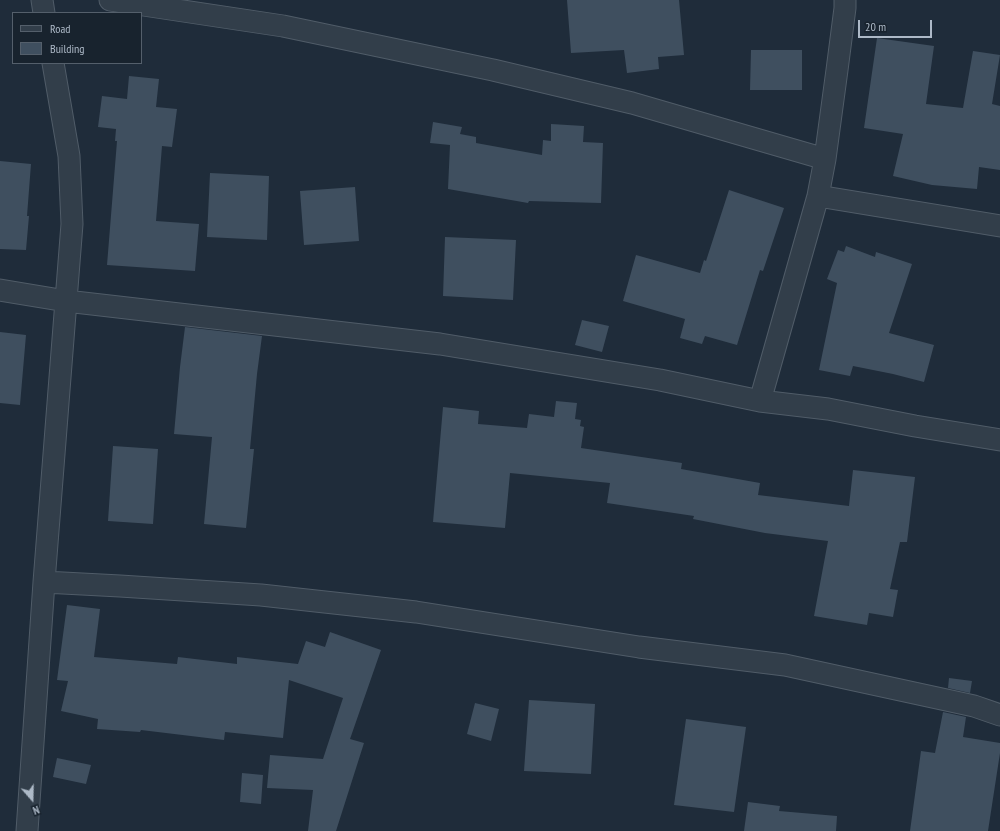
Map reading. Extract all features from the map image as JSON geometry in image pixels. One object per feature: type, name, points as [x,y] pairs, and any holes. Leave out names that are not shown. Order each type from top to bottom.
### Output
[{"type":"street","points":[[42,0],[44,12]]},
{"type":"street","points":[[110,0],[284,26],[493,70],[632,103],[825,158]]},
{"type":"street","points":[[760,401],[818,196],[825,158],[845,0]]},
{"type":"street","points":[[27,831],[44,582],[72,224],[69,156],[53,64]]},
{"type":"street","points":[[818,196],[1000,226]]},
{"type":"street","points":[[0,290],[66,301],[440,344],[660,380],[760,401],[828,409],[915,426],[1000,440]]},
{"type":"street","points":[[44,582],[262,595],[416,612],[639,647],[785,665],[974,706],[1000,715]]},
{"type":"building","points":[[567,0],[679,0],[684,55],[658,57],[659,69],[627,73],[624,50],[571,53]]},
{"type":"building","points":[[877,38],[934,46],[926,104],[963,108],[973,51],[1000,55],[992,104],[1000,106],[1000,170],[979,167],[977,189],[932,185],[893,176],[903,134],[864,128]]},
{"type":"building","points":[[751,50],[802,50],[802,90],[750,90]]},
{"type":"building","points":[[129,76],[159,79],[156,107],[177,109],[172,147],[162,146],[156,221],[199,224],[195,271],[107,265],[117,141],[115,141],[116,129],[98,127],[102,96],[127,99]]},
{"type":"building","points":[[433,122],[462,127],[460,134],[476,137],[476,143],[542,155],[543,140],[551,141],[551,124],[584,126],[583,142],[603,143],[601,203],[529,201],[528,203],[448,189],[450,145],[430,143]]},
{"type":"building","points":[[0,161],[31,164],[26,250],[0,249]]},
{"type":"building","points":[[210,173],[269,176],[267,240],[207,237]]},
{"type":"building","points":[[355,187],[359,241],[304,245],[300,191]]},
{"type":"building","points":[[729,190],[784,208],[763,271],[760,270],[737,345],[705,336],[702,344],[680,338],[685,319],[623,301],[636,255],[700,273],[704,260],[706,261]]},
{"type":"building","points":[[445,237],[516,240],[513,300],[443,296]]},
{"type":"building","points":[[846,246],[875,257],[876,252],[912,264],[889,333],[934,345],[924,382],[853,366],[850,376],[819,370],[837,283],[827,279],[838,250],[844,252]]},
{"type":"building","points":[[582,320],[609,326],[602,352],[575,345]]},
{"type":"building","points":[[185,327],[262,336],[250,449],[254,449],[246,528],[204,524],[212,437],[174,434]]},
{"type":"building","points":[[0,332],[26,335],[20,405],[0,403]]},
{"type":"building","points":[[556,401],[577,403],[575,419],[581,420],[580,426],[584,427],[581,448],[682,463],[681,469],[760,483],[758,495],[849,506],[853,470],[915,477],[907,542],[900,542],[890,589],[898,590],[893,617],[869,613],[867,625],[814,616],[828,541],[765,533],[693,519],[694,516],[607,503],[610,483],[510,473],[505,528],[433,522],[443,407],[479,411],[478,424],[527,428],[529,414],[554,417]]},
{"type":"building","points":[[113,446],[158,449],[153,524],[108,521]]},
{"type":"building","points":[[67,605],[100,609],[94,657],[177,664],[178,657],[237,664],[237,657],[298,664],[306,641],[325,647],[330,632],[381,650],[350,739],[364,743],[336,831],[308,831],[313,790],[267,788],[270,755],[323,759],[343,698],[289,680],[283,738],[225,732],[224,740],[141,730],[140,732],[97,729],[98,719],[61,711],[68,681],[57,680]]},
{"type":"building","points":[[949,678],[972,681],[970,693],[948,688]]},
{"type":"building","points":[[529,700],[595,704],[591,774],[524,771]]},
{"type":"building","points":[[475,703],[499,709],[491,741],[467,734]]},
{"type":"building","points":[[943,712],[966,717],[963,737],[1000,743],[1000,753],[988,831],[910,831],[921,751],[935,753]]},
{"type":"building","points":[[686,719],[746,727],[734,812],[674,805]]},
{"type":"building","points":[[57,758],[91,765],[86,784],[53,777]]},
{"type":"building","points":[[242,773],[263,775],[261,804],[240,802]]},
{"type":"building","points":[[748,802],[780,806],[779,811],[837,816],[836,831],[744,831]]}]
